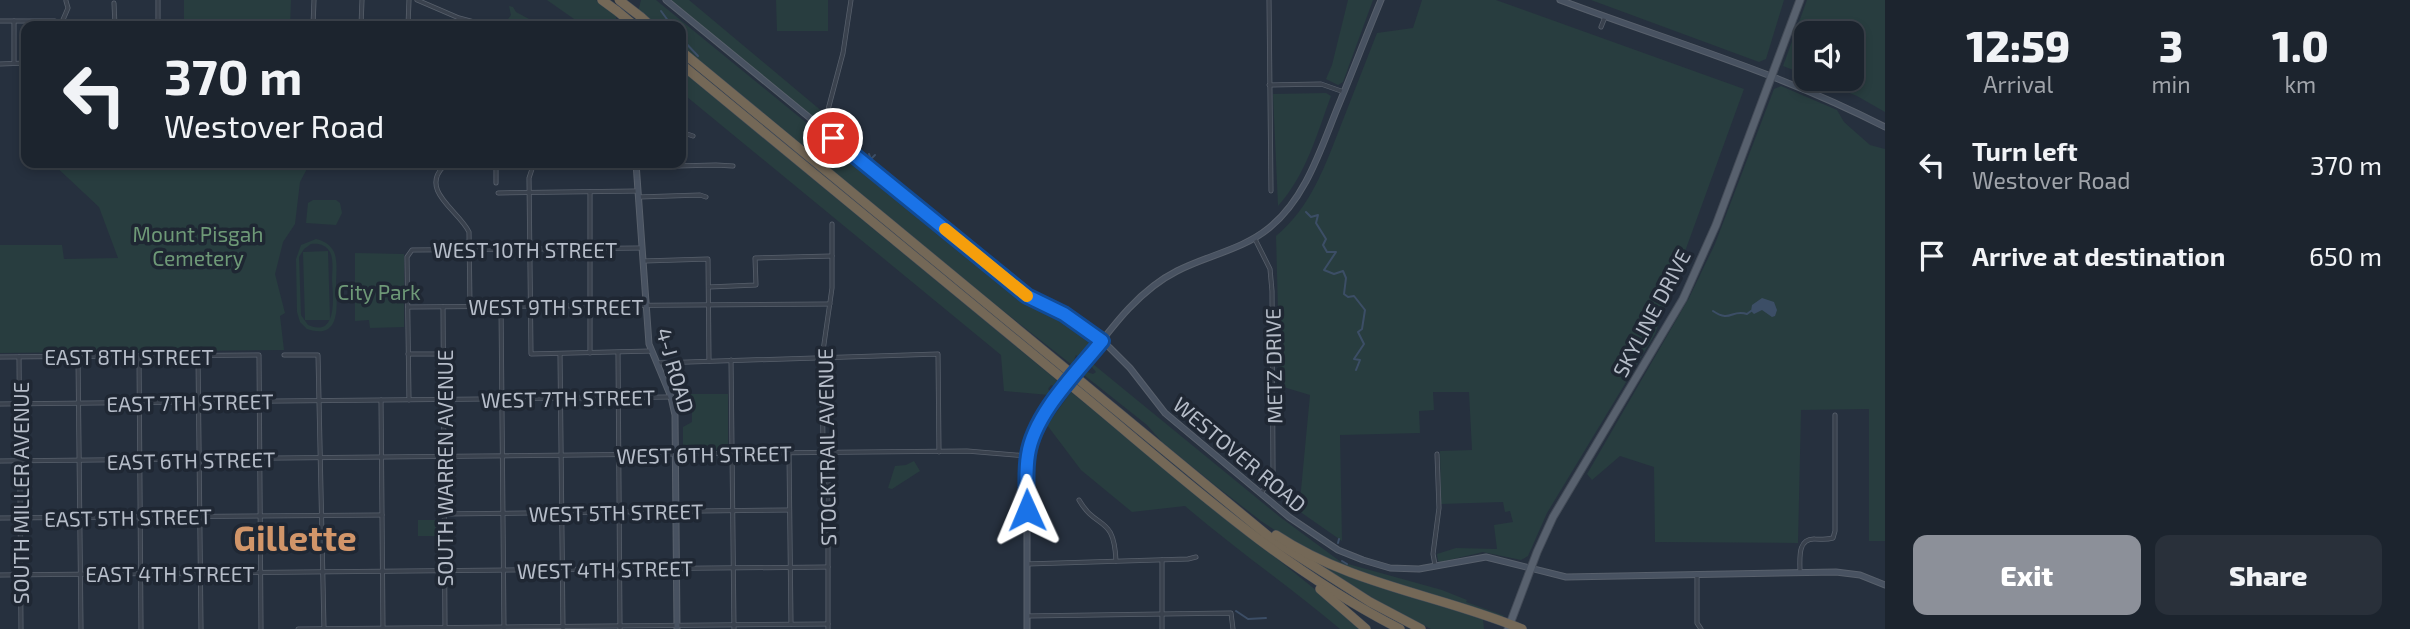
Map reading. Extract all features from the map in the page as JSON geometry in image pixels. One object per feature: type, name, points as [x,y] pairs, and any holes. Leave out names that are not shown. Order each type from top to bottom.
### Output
[{"type":"highway","points":[[602,0],[636,21]]},
{"type":"highway","points":[[619,0],[637,21]]},
{"type":"highway","points":[[686,55],[1273,540],[1326,576],[1421,629]]},
{"type":"highway","points":[[686,68],[1186,484],[1366,629]]},
{"type":"highway","points":[[1201,482],[1282,539],[1345,570],[1371,581],[1522,629]]},
{"type":"highway","points":[[1264,545],[1333,592],[1400,629]]},
{"type":"main road","name":"SKYLINE DRIVE","points":[[1509,627],[1553,517],[1683,299],[1716,225],[1800,0]]},
{"type":"street","points":[[158,0],[158,21]]},
{"type":"street","points":[[313,21],[314,0]]},
{"type":"street","points":[[361,21],[362,0]]},
{"type":"street","points":[[408,21],[409,0]]},
{"type":"street","points":[[417,0],[470,21]]},
{"type":"street","points":[[626,0],[628,21]]},
{"type":"street","name":"WESTOVER ROAD","points":[[666,0],[1027,296],[1064,314],[1102,341],[1130,368],[1165,413],[1289,517],[1315,536],[1351,555],[1391,568],[1435,567],[1486,557],[1566,577],[1848,573],[1885,585]]},
{"type":"street","points":[[821,128],[843,53],[851,0]]},
{"type":"street","points":[[1269,0],[1271,191]]},
{"type":"street","points":[[1027,629],[1027,457],[1035,430],[1054,401],[1102,341],[1134,304],[1160,281],[1195,262],[1255,239],[1281,218],[1302,188],[1381,0]]},
{"type":"street","points":[[1560,0],[1772,76],[1820,95],[1885,127]]},
{"type":"street","points":[[62,21],[68,8],[66,1]]},
{"type":"street","points":[[114,3],[115,21]]},
{"type":"street","points":[[1601,27],[1605,17]]},
{"type":"street","points":[[14,20],[14,63]]},
{"type":"street","points":[[0,21],[38,21]]},
{"type":"street","points":[[0,64],[21,63]]},
{"type":"street","points":[[1269,85],[1321,84],[1344,92]]},
{"type":"street","points":[[686,134],[693,136]]},
{"type":"street","points":[[686,165],[733,166]]},
{"type":"street","points":[[442,168],[435,178],[435,187],[442,200],[466,224],[469,233],[470,306]]},
{"type":"street","points":[[496,168],[496,183]]},
{"type":"street","points":[[532,168],[528,178],[531,354],[651,351]]},
{"type":"street","name":"4-J ROAD","points":[[637,168],[645,305],[651,351],[671,397],[675,415],[677,627]]},
{"type":"street","points":[[590,192],[590,353]]},
{"type":"street","points":[[498,193],[590,192],[706,197]]},
{"type":"street","name":"STOCKTRAIL AVENUE","points":[[828,626],[828,476],[824,453],[822,358],[830,304],[832,224]]},
{"type":"street","name":"METZ DRIVE","points":[[1255,239],[1270,269],[1272,291],[1273,471],[1271,480],[1261,492]]},
{"type":"street","name":"WEST 10TH STREET","points":[[408,307],[409,253],[412,250],[642,248]]},
{"type":"street","points":[[709,361],[709,287],[756,285],[755,258],[832,256]]},
{"type":"street","name":"WEST 10TH STREET","points":[[642,261],[708,259],[709,287]]},
{"type":"street","name":"WEST 9TH STREET","points":[[408,307],[830,304]]},
{"type":"street","points":[[501,306],[504,628]]},
{"type":"street","points":[[408,307],[409,400]]},
{"type":"street","name":"SOUTH WARREN AVENUE","points":[[443,307],[445,629]]},
{"type":"street","points":[[618,353],[620,627]]},
{"type":"street","points":[[408,354],[443,354]]},
{"type":"street","points":[[560,354],[563,628]]},
{"type":"street","points":[[656,363],[938,354],[939,452]]},
{"type":"street","name":"EAST 8TH STREET","points":[[0,358],[259,355],[259,402]]},
{"type":"street","points":[[284,355],[318,355],[322,629]]},
{"type":"street","points":[[139,356],[141,629]]},
{"type":"street","points":[[198,356],[201,629]]},
{"type":"street","name":"SOUTH MILLER AVENUE","points":[[19,357],[21,629]]},
{"type":"street","points":[[78,357],[81,629]]},
{"type":"street","points":[[731,360],[734,627]]},
{"type":"street","name":"WEST 7TH STREET","points":[[381,400],[671,397]]},
{"type":"street","points":[[381,400],[383,629]]},
{"type":"street","name":"EAST 7TH STREET","points":[[0,404],[381,400]]},
{"type":"street","points":[[259,402],[261,629]]},
{"type":"street","points":[[1800,572],[1801,546],[1804,541],[1809,538],[1827,540],[1833,538],[1836,531],[1836,415]]},
{"type":"street","name":"WEST 6TH STREET","points":[[381,458],[939,452],[1027,457]]},
{"type":"street","points":[[789,453],[790,624]]},
{"type":"street","points":[[1435,567],[1433,554],[1439,508],[1437,454]]},
{"type":"street","name":"EAST 6TH STREET","points":[[0,461],[381,458]]},
{"type":"street","points":[[1079,500],[1083,508],[1112,533],[1115,539],[1116,561]]},
{"type":"street","name":"WEST 5TH STREET","points":[[443,514],[789,510]]},
{"type":"street","name":"EAST 5TH STREET","points":[[0,518],[382,515]]},
{"type":"street","points":[[1027,564],[1188,559],[1196,556]]},
{"type":"street","points":[[1162,560],[1162,629]]},
{"type":"street","name":"WEST 4TH STREET","points":[[382,571],[828,567]]},
{"type":"street","points":[[1681,567],[1681,575]]},
{"type":"street","name":"EAST 4TH STREET","points":[[0,575],[382,571]]},
{"type":"street","points":[[1697,574],[1697,623],[1700,629]]},
{"type":"street","points":[[1027,616],[1231,613],[1233,629]]},
{"type":"street","points":[[298,629],[734,627],[790,624],[828,626]]},
{"type":"green space","points":[[184,0],[291,0],[290,21],[184,21]]},
{"type":"green space","points":[[547,0],[596,0],[616,16],[616,21],[577,21]]},
{"type":"green space","points":[[641,0],[656,0],[682,21],[650,21],[638,12]]},
{"type":"green space","points":[[671,0],[689,0],[824,113],[817,119],[812,117]]},
{"type":"green space","points":[[776,0],[828,0],[828,31],[777,31]]},
{"type":"green space","points":[[1348,0],[1373,0],[1343,82],[1338,85],[1326,79]]},
{"type":"green space","points":[[1422,0],[1496,0],[1744,89],[1655,334],[1547,513],[1528,556],[1521,560],[1483,552],[1438,561],[1437,554],[1456,548],[1497,549],[1494,525],[1513,522],[1510,511],[1505,512],[1503,502],[1441,504],[1440,451],[1472,450],[1469,392],[1433,392],[1434,410],[1419,411],[1420,433],[1340,435],[1342,541],[1299,511],[1310,395],[1280,386],[1276,236],[1299,212],[1316,185],[1377,33],[1413,28]]},
{"type":"green space","points":[[1591,0],[1784,0],[1766,59],[1759,62]]},
{"type":"green space","points":[[1807,0],[1885,0],[1885,112],[1844,91],[1864,91],[1864,21],[1799,21]]},
{"type":"green space","points":[[509,6],[533,21],[507,21],[511,15]]},
{"type":"green space","points":[[686,25],[1017,295],[1070,324],[1087,338],[1090,345],[1079,357],[1076,355],[1072,365],[686,51]]},
{"type":"green space","points":[[1794,36],[1794,70],[1783,66]]},
{"type":"green space","points":[[686,74],[1059,382],[1055,386],[1051,385],[1048,389],[1051,392],[1049,395],[1004,391],[1001,355],[686,96]]},
{"type":"green space","points":[[1781,86],[1837,110],[1844,122],[1870,145],[1885,149],[1885,541],[1869,541],[1869,409],[1801,410],[1798,543],[1655,542],[1654,467],[1620,456],[1592,480],[1587,474],[1689,298],[1715,244],[1774,89]]},
{"type":"green space","points":[[1326,93],[1331,96],[1310,154],[1288,194],[1278,206],[1273,94]]},
{"type":"green space","name":"Mount Pisgah Cemetery","points":[[57,168],[307,168],[300,182],[295,224],[283,242],[275,274],[285,313],[280,316],[284,350],[0,353],[0,245],[62,245],[64,259],[118,258],[99,207]]},
{"type":"green space","points":[[313,200],[336,200],[340,203],[342,213],[336,225],[306,223],[308,203]]},
{"type":"green space","points":[[316,239],[329,245],[335,256],[336,311],[335,319],[326,330],[307,329],[300,322],[297,312],[296,259],[301,245]],"holes":[[[311,244],[326,248],[330,252],[332,262],[332,314],[325,326],[318,327],[308,325],[301,315],[299,257]]]},
{"type":"green space","points":[[328,251],[330,320],[305,320],[303,252]]},
{"type":"green space","name":"City Park","points":[[355,253],[404,254],[404,327],[370,328],[369,320],[355,321]]},
{"type":"green space","points":[[1093,364],[1280,517],[1341,562],[1442,590],[1505,616],[1500,617],[1338,566],[1287,538],[1216,486],[1162,442],[1147,425],[1084,375],[1087,372],[1096,372],[1091,366]]},
{"type":"green space","points":[[1071,392],[1364,629],[1340,629],[1185,506],[1132,512],[1081,470],[1047,425]]},
{"type":"green space","points":[[687,394],[728,394],[728,450],[683,447],[683,427],[692,422],[692,400]]},
{"type":"green space","points":[[914,461],[920,471],[892,489],[888,488],[895,466]]},
{"type":"green space","points":[[418,520],[437,520],[437,536],[418,536]]},
{"type":"green space","points":[[1299,552],[1469,613],[1483,619],[1484,629],[1431,629],[1381,603]]},
{"type":"water","points":[[1762,298],[1774,302],[1777,310],[1775,316],[1772,317],[1762,310],[1754,314],[1751,311],[1752,305]]},
{"type":"waterway","points":[[661,11],[668,21]]},
{"type":"waterway","points":[[686,43],[698,56]]},
{"type":"waterway","points":[[869,154],[871,159],[875,155]]},
{"type":"waterway","points":[[1306,212],[1311,217],[1318,215],[1316,223],[1326,239],[1323,245],[1327,252],[1336,252],[1324,270],[1334,274],[1343,271],[1346,278],[1344,294],[1348,297],[1354,296],[1365,310],[1362,329],[1358,332],[1364,344],[1354,359],[1360,360],[1356,370]]},
{"type":"waterway","points":[[1713,311],[1724,316],[1747,314],[1751,311]]},
{"type":"waterway","points":[[1338,543],[1339,539]]},
{"type":"waterway","points":[[1342,561],[1347,564]]},
{"type":"waterway","points":[[1236,611],[1248,619],[1266,618]]},
{"type":"slow traffic","points":[[945,229],[1027,296]]},
{"type":"district","name":"Gillette","points":[[295,537]]},
{"type":"route","points":[[833,138],[1027,296],[1064,314],[1102,341],[1054,401],[1035,430],[1027,457],[1027,510]]}]
